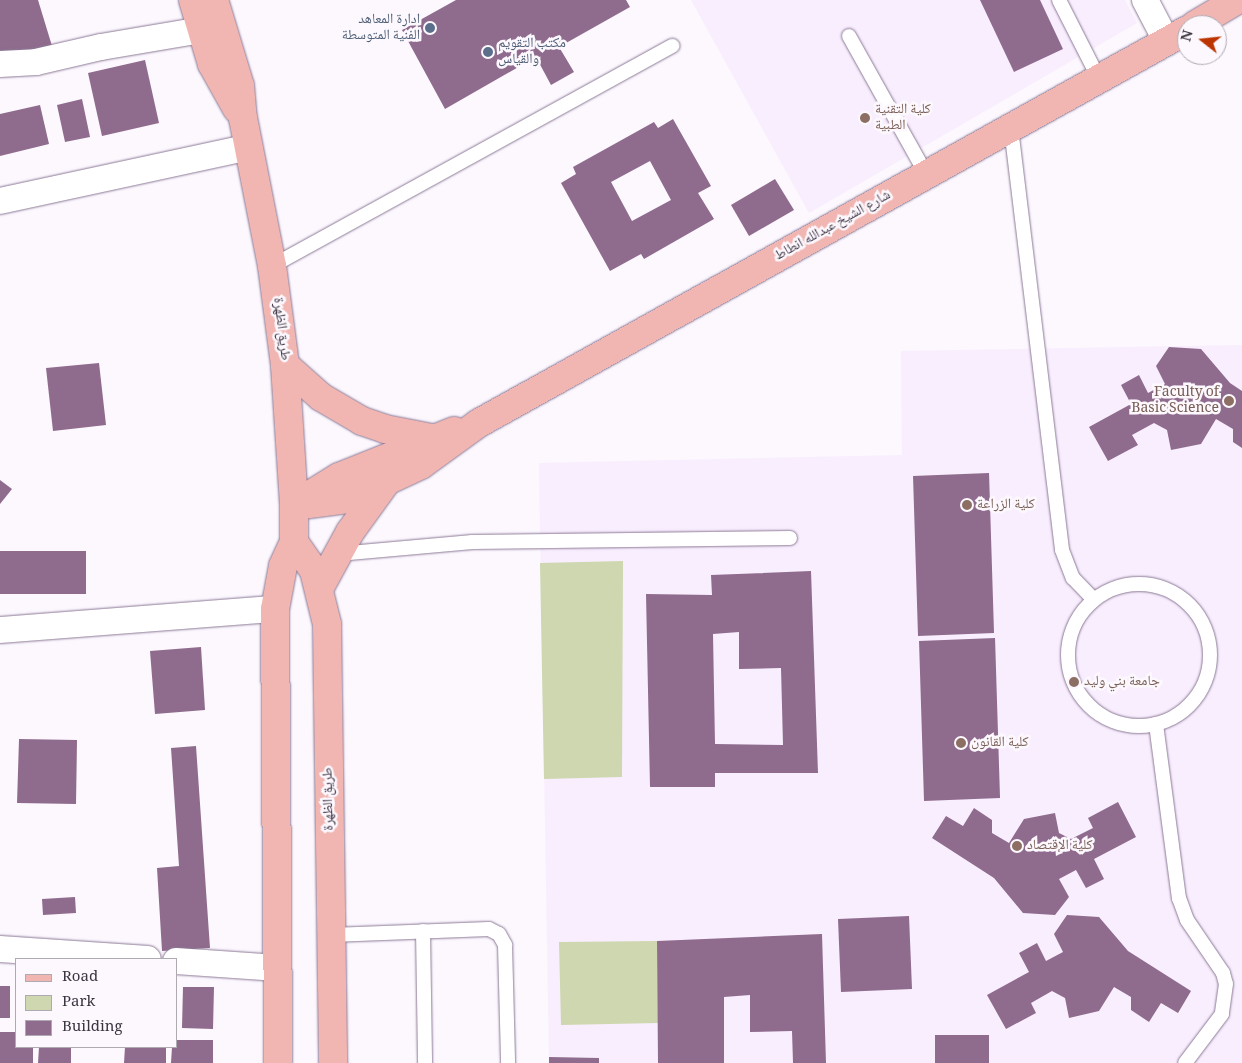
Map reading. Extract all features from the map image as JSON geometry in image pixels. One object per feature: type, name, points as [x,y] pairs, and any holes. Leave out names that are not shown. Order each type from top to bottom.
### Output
[{"type":"main road","name":"طريق الظهرة","points":[[192,0],[212,64],[243,118]]},
{"type":"main road","name":"طريق الظهرة","points":[[214,0],[234,60],[243,118],[272,266],[286,365],[294,506],[294,542],[280,573],[275,609],[278,1063]]},
{"type":"main road","points":[[1212,15],[1237,0]]},
{"type":"main road","name":"شارع الشيخ عبدالله انطاط","points":[[294,506],[348,499],[421,465],[479,423],[1177,36]]},
{"type":"main road","points":[[286,365],[321,397],[362,421],[400,433],[432,438]]},
{"type":"main road","name":"شارع الشيخ عبدالله انطاط","points":[[294,506],[340,477],[432,438],[479,423]]},
{"type":"main road","points":[[320,587],[338,554],[387,482]]},
{"type":"main road","name":"طريق الظهرة","points":[[294,542],[306,556],[320,587],[327,624],[333,1063]]},
{"type":"street","points":[[1145,0],[1177,36]]},
{"type":"street","points":[[0,64],[36,62],[101,46],[202,30]]},
{"type":"street","points":[[0,200],[249,147]]},
{"type":"street","points":[[0,630],[275,609]]},
{"type":"street","points":[[0,949],[133,958]]},
{"type":"street","points":[[178,961],[278,968]]},
{"type":"lane","points":[[1059,0],[1099,79]]},
{"type":"lane","points":[[849,36],[926,174]]},
{"type":"lane","points":[[272,266],[673,46]]},
{"type":"lane","points":[[1011,128],[1062,550],[1073,578],[1094,600]]},
{"type":"lane","points":[[338,554],[472,542],[790,538]]},
{"type":"lane","points":[[1154,585],[1182,598],[1202,622],[1210,653],[1204,684],[1185,710],[1156,724],[1140,726],[1110,720],[1085,700],[1076,687],[1068,656],[1070,640],[1079,618],[1094,600],[1122,586],[1154,585]]},
{"type":"lane","points":[[1156,724],[1179,898],[1187,920],[1223,974],[1226,984],[1222,1014],[1185,1063]]},
{"type":"lane","points":[[331,935],[489,929],[503,939],[508,1063]]},
{"type":"lane","points":[[423,931],[425,1063]]},
{"type":"shaded area","name":"كلية التقنية الطبية","points":[[691,0],[1125,0],[1137,23],[809,213]]},
{"type":"shaded area","name":"جامعة بني وليد","points":[[1242,345],[1242,1063],[549,1063],[539,463],[902,455],[901,351]]},
{"type":"green space","points":[[623,561],[622,777],[544,779],[540,563]]},
{"type":"green space","points":[[657,941],[658,1023],[561,1025],[559,942]]},
{"type":"building","points":[[0,0],[38,0],[52,46],[0,62]]},
{"type":"building","name":"مكتب التقويم والقياس","points":[[456,0],[626,0],[630,7],[559,47],[574,72],[551,85],[536,57],[445,109],[402,30]]},
{"type":"building","points":[[980,0],[1040,0],[1063,49],[1014,72]]},
{"type":"building","points":[[145,60],[159,123],[102,136],[88,73]]},
{"type":"building","points":[[82,99],[90,137],[65,142],[57,105]]},
{"type":"building","points":[[40,105],[49,144],[0,156],[0,114]]},
{"type":"building","points":[[673,119],[711,186],[698,193],[714,219],[644,259],[641,254],[610,271],[561,183],[576,174],[573,167],[654,122],[658,128]],"holes":[[[650,161],[671,200],[632,221],[611,182]]]},
{"type":"building","points":[[775,179],[794,210],[749,236],[731,205]]},
{"type":"building","points":[[1169,347],[1201,349],[1230,383],[1242,391],[1242,448],[1233,442],[1233,429],[1216,419],[1201,444],[1171,450],[1167,430],[1154,423],[1132,435],[1138,445],[1108,461],[1089,427],[1131,404],[1121,385],[1139,375],[1148,393],[1165,384],[1156,366]]},
{"type":"building","points":[[99,363],[106,425],[53,431],[46,368]]},
{"type":"building","points":[[989,473],[994,633],[918,636],[913,476]]},
{"type":"building","points":[[0,480],[12,489],[0,504]]},
{"type":"building","points":[[0,551],[86,551],[86,594],[0,594]]},
{"type":"building","points":[[811,571],[818,773],[715,773],[715,787],[650,787],[646,594],[712,595],[711,575]],"holes":[[[739,632],[739,669],[781,668],[783,745],[715,744],[713,634]]]},
{"type":"building","points":[[995,638],[1000,798],[924,801],[919,641]]},
{"type":"building","points":[[201,647],[205,710],[155,714],[150,651]]},
{"type":"building","points":[[19,739],[77,740],[76,804],[17,803]]},
{"type":"building","points":[[196,746],[210,948],[162,951],[157,868],[179,866],[171,748]]},
{"type":"building","points":[[1118,802],[1136,837],[1094,859],[1104,879],[1086,888],[1076,870],[1059,879],[1069,897],[1055,915],[1023,913],[994,878],[932,838],[946,816],[963,826],[974,808],[992,820],[992,833],[1009,843],[1024,819],[1055,813],[1059,833],[1071,839],[1093,828],[1088,818]]},
{"type":"building","points":[[75,897],[76,913],[43,915],[42,899]]},
{"type":"building","points":[[1067,915],[1099,917],[1128,951],[1191,991],[1178,1013],[1161,1003],[1149,1022],[1131,1010],[1131,997],[1114,987],[1099,1011],[1069,1018],[1065,998],[1052,991],[1031,1003],[1036,1013],[1006,1029],[987,995],[1029,972],[1019,953],[1037,943],[1046,961],[1063,952],[1054,934]]},
{"type":"building","points":[[909,916],[912,989],[841,992],[838,919]]},
{"type":"building","points":[[822,934],[826,1063],[793,1063],[792,1031],[750,1032],[750,995],[724,997],[724,1063],[658,1063],[657,941]]},
{"type":"building","points":[[0,986],[10,986],[10,1018],[0,1018]]},
{"type":"building","points":[[183,987],[214,987],[213,1029],[182,1028]]},
{"type":"building","points":[[0,1032],[15,1032],[15,1048],[33,1048],[33,1063],[0,1063]]},
{"type":"building","points":[[935,1035],[989,1035],[989,1063],[935,1063]]},
{"type":"building","points":[[178,1040],[213,1040],[213,1063],[171,1063],[172,1048],[178,1048]]},
{"type":"building","points":[[39,1048],[71,1048],[71,1063],[38,1063]]},
{"type":"building","points":[[125,1048],[166,1048],[166,1063],[124,1063]]},
{"type":"building","points":[[549,1057],[599,1058],[599,1063],[549,1063]]},
{"type":"place","name":"ادارة المعاهد الفنية المتوسطة","points":[[430,28]]},
{"type":"place","name":"مكتب التقويم والقياس","points":[[488,52]]},
{"type":"place","name":"كلية التقنية الطبية","points":[[865,118]]},
{"type":"place","name":"Faculty of Basic Science","points":[[1229,401]]},
{"type":"place","name":"كلية الزراعة","points":[[967,505]]},
{"type":"place","name":"جامعة بني وليد","points":[[1074,682]]},
{"type":"place","name":"كلية القانون","points":[[961,743]]},
{"type":"place","name":"كلية الإقتصاد","points":[[1017,846]]}]
